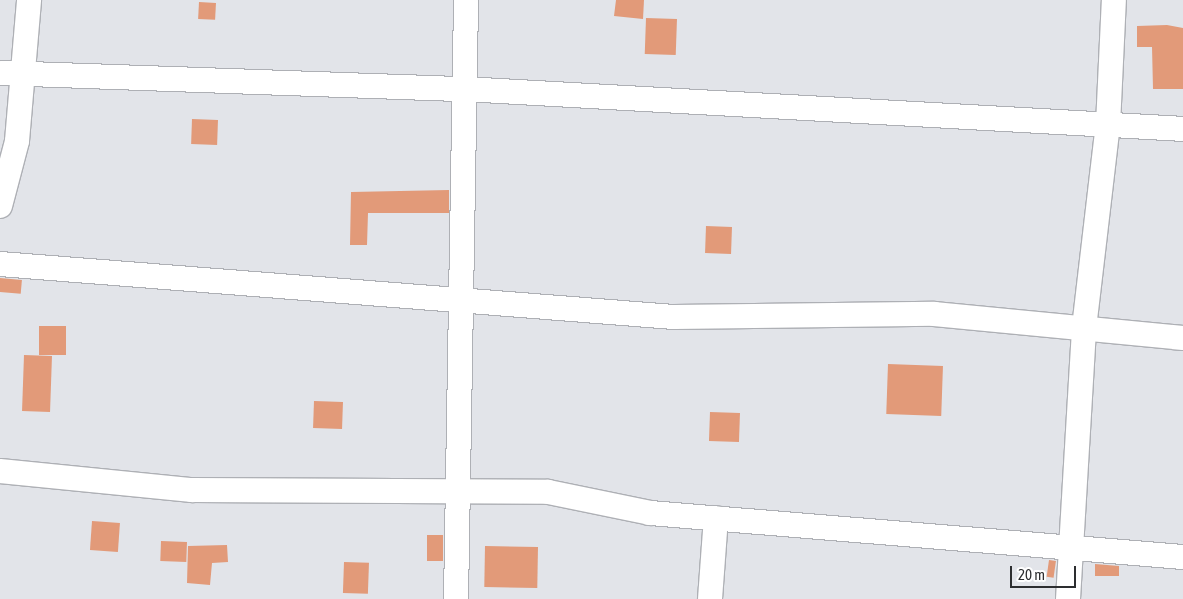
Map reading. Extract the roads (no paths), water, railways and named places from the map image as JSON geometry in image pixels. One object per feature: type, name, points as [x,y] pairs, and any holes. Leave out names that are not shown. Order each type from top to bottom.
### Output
[{"type":"street","points":[[0,206],[17,141],[11,73],[29,0]]},
{"type":"street","points":[[456,599],[466,0]]},
{"type":"street","points":[[1068,599],[1084,328],[1108,125],[1114,0]]},
{"type":"street","points":[[11,73],[464,89],[1183,129]]},
{"type":"street","points":[[0,264],[674,317],[934,314],[1183,338]]},
{"type":"street","points":[[0,471],[192,490],[548,492],[650,513],[1071,549],[1183,556]]},
{"type":"street","points":[[710,599],[716,518]]}]
